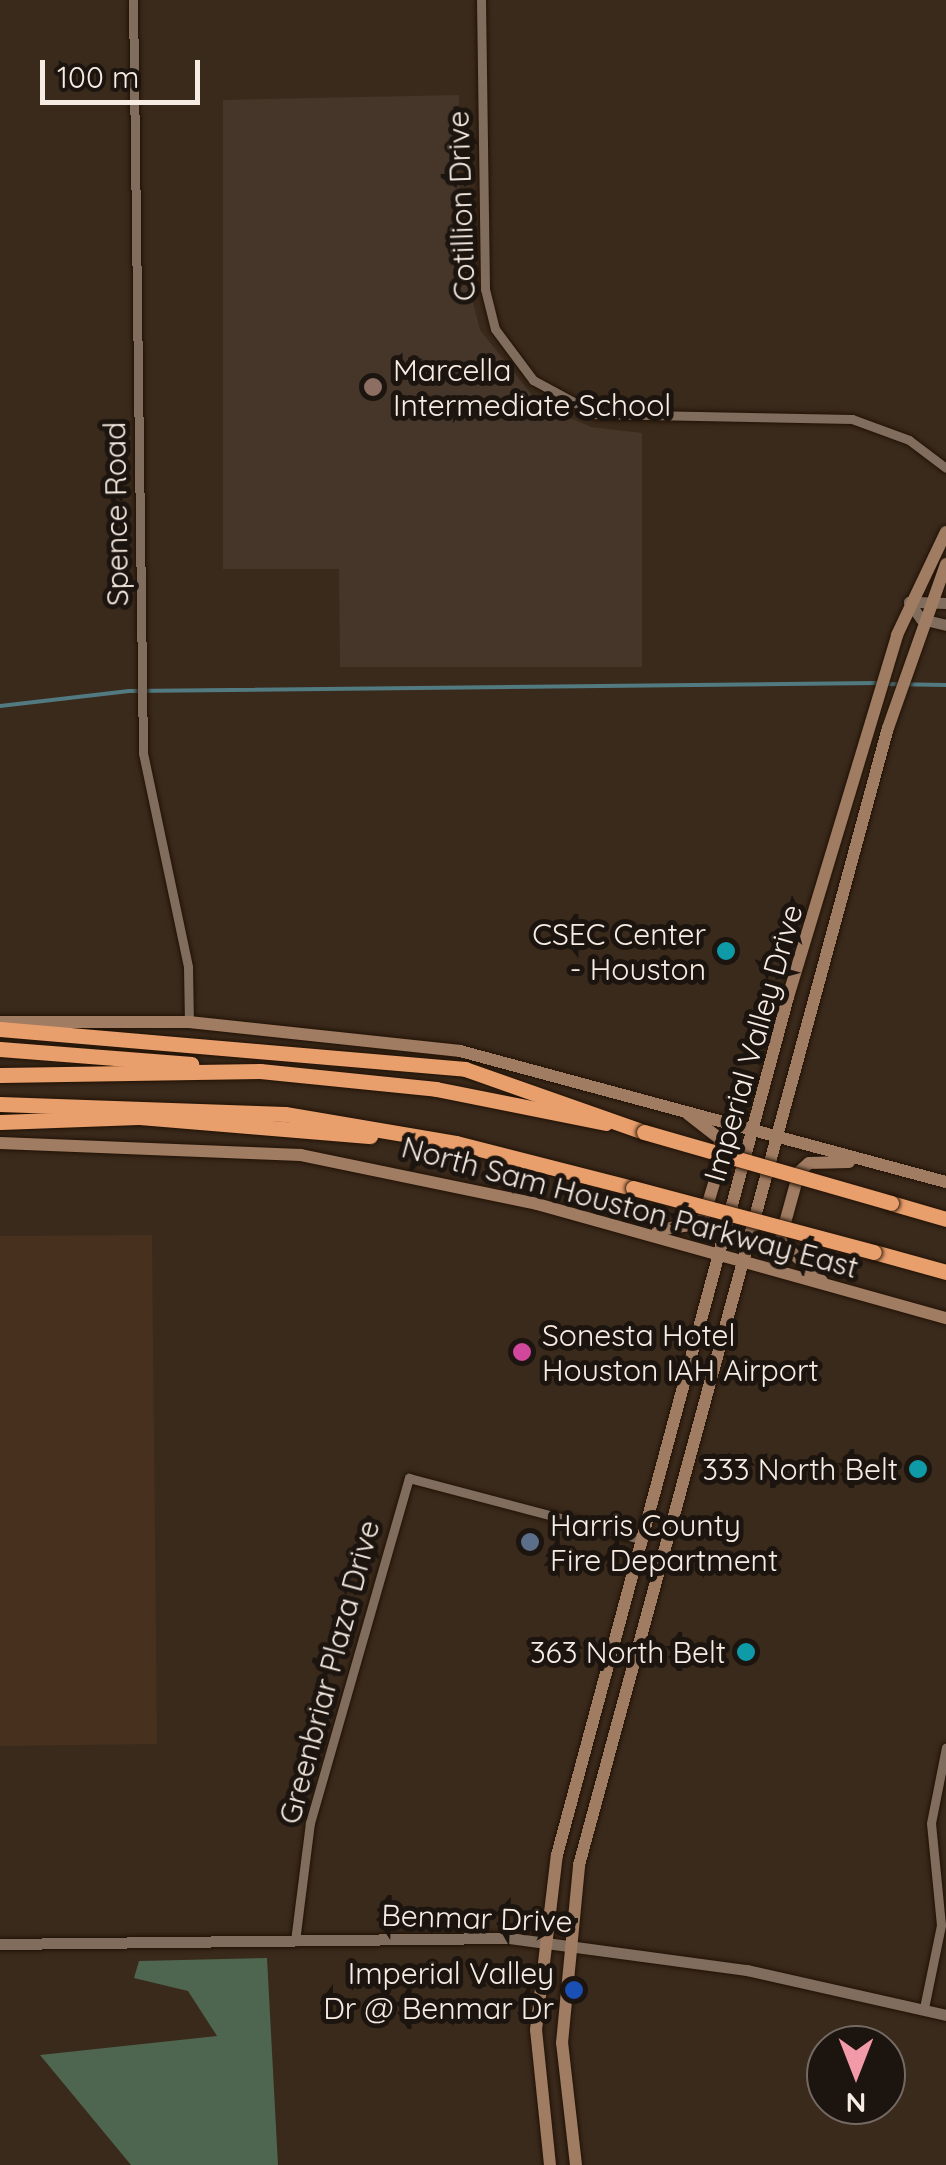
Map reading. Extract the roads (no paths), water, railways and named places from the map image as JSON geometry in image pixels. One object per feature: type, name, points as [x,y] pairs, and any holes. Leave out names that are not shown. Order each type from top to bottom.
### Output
[{"type":"highway","points":[[0,1026],[464,1069],[644,1132]]},
{"type":"highway","points":[[0,1050],[260,1071]]},
{"type":"highway","name":"North Sam Houston Parkway East","points":[[0,1075],[260,1071],[436,1089],[644,1132],[946,1219]]},
{"type":"highway","name":"North Sam Houston Parkway East","points":[[0,1104],[188,1105],[456,1143],[946,1272]]},
{"type":"highway","points":[[0,1122],[138,1118],[456,1143]]},
{"type":"main road","name":"Imperial Valley Drive","points":[[550,2165],[544,2124],[542,1941],[718,1254],[814,916],[891,656],[910,602],[946,532]]},
{"type":"main road","name":"Imperial Valley Drive","points":[[576,2165],[569,2120],[567,1944],[586,1839],[784,1139],[907,662],[929,598],[946,564]]},
{"type":"main road","points":[[814,916],[839,925]]},
{"type":"main road","points":[[0,1026],[189,1022],[460,1051],[676,1106],[946,1182]]},
{"type":"main road","points":[[620,1226],[679,1232],[702,1223],[720,1139],[676,1106]]},
{"type":"main road","name":"North Sam Houston Parkway East","points":[[0,1142],[300,1155],[620,1226],[946,1318]]},
{"type":"main road","points":[[830,1287],[780,1241],[799,1172],[823,1160],[887,1166]]},
{"type":"main road","points":[[656,1489],[681,1496]]},
{"type":"main road","points":[[544,2124],[569,2120]]},
{"type":"street","name":"Spence Road","points":[[133,0],[148,787],[188,967],[189,1022]]},
{"type":"street","name":"Cotillion Drive","points":[[481,0],[485,289],[495,330],[533,380],[596,414],[852,419],[909,440],[946,468]]},
{"type":"street","points":[[946,603],[929,598],[910,602],[922,619],[946,625]]},
{"type":"street","name":"Greenbriar Plaza Drive","points":[[295,1941],[310,1823],[409,1478],[643,1540]]},
{"type":"street","points":[[924,2008],[941,1925],[931,1844],[946,1747]]},
{"type":"street","name":"Benmar Drive","points":[[0,1944],[542,1941],[946,2014]]},
{"type":"waterway","points":[[0,706],[129,691],[876,683]]},
{"type":"waterway","points":[[886,684],[946,685]]},
{"type":"place","name":"Marcella Intermediate School","points":[[373,387]]},
{"type":"place","name":"CSEC Center - Houston","points":[[726,951]]},
{"type":"place","name":"Sonesta Hotel Houston IAH Airport","points":[[522,1352]]},
{"type":"place","name":"333 North Belt","points":[[918,1469]]},
{"type":"place","name":"Harris County Fire Department","points":[[530,1542]]},
{"type":"place","name":"363 North Belt","points":[[746,1652]]},
{"type":"place","name":"Imperial Valley Dr @ Benmar Dr","points":[[574,1990]]}]
